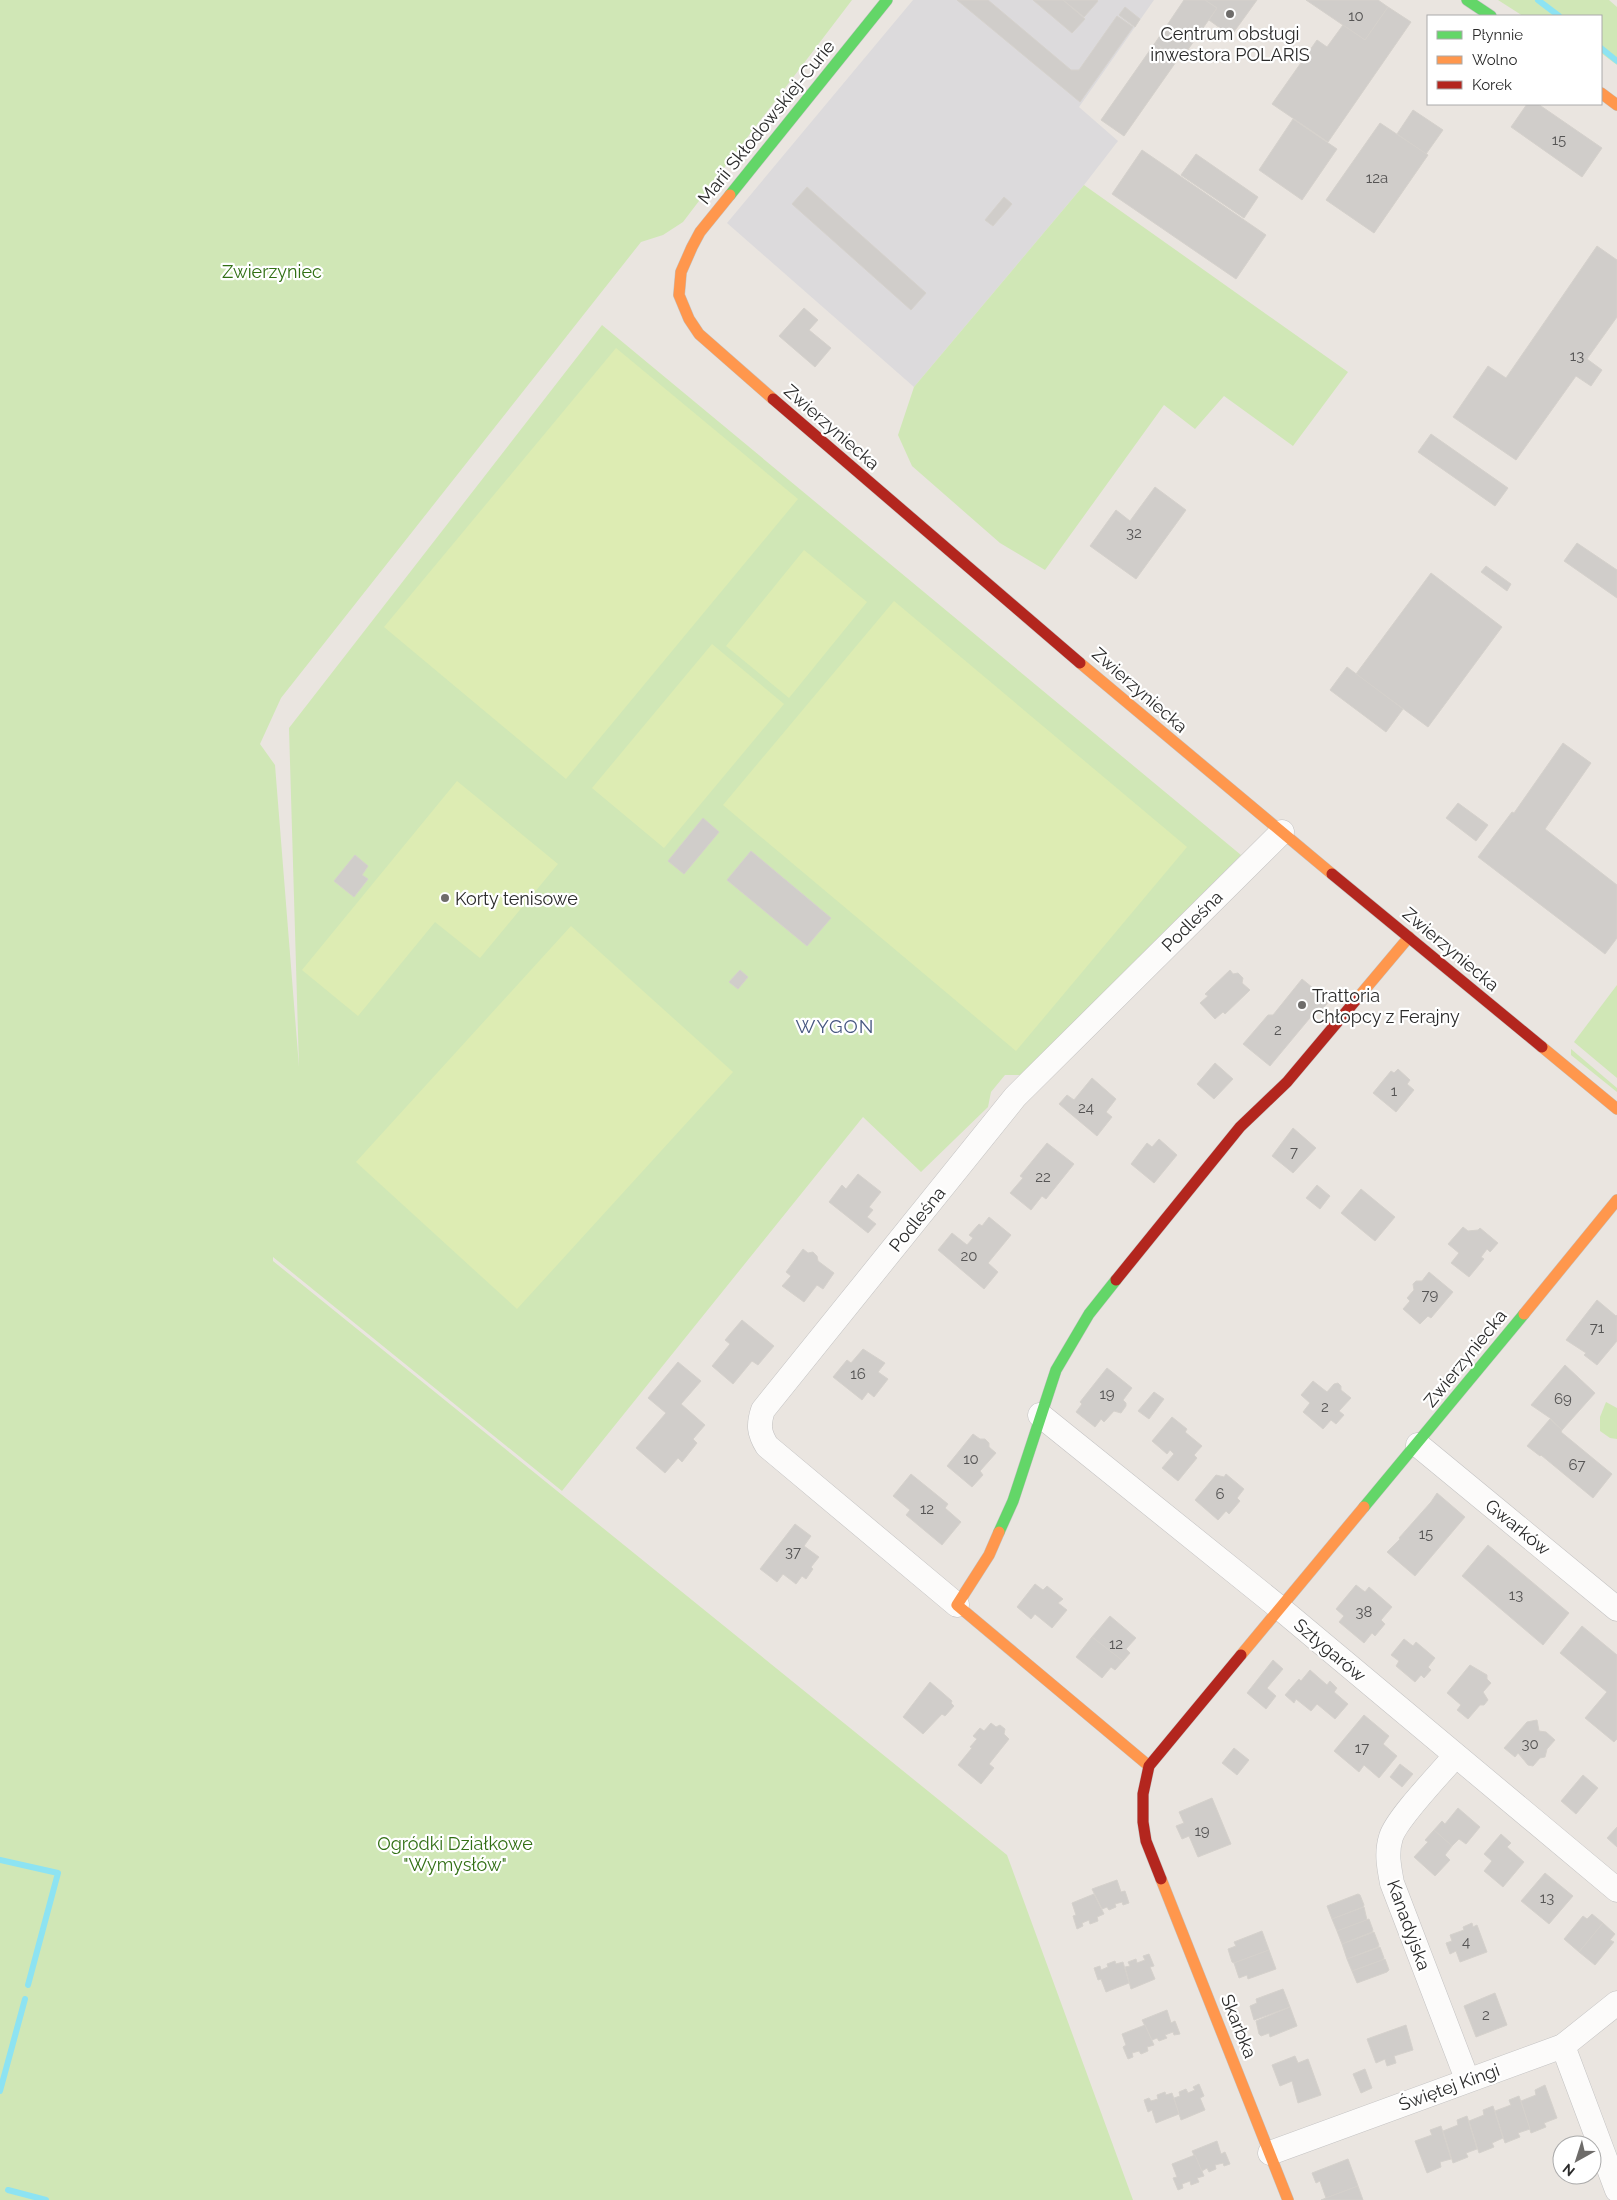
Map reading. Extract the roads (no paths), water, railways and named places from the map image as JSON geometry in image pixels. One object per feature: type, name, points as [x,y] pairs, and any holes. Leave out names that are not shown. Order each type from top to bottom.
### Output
[{"type":"street","name":"Marii Skłodowskiej-Curie","points":[[681,272],[700,232],[887,0]]},
{"type":"street","points":[[1467,0],[1489,15]]},
{"type":"street","points":[[1602,94],[1617,105]]},
{"type":"street","name":"Zwierzyniecka","points":[[681,272],[678,284],[678,299],[687,319],[699,334],[938,542],[1282,832],[1617,1109]]},
{"type":"street","name":"Podleśna","points":[[957,1605],[767,1446],[760,1435],[759,1422],[763,1410],[1015,1098],[1282,832]]},
{"type":"street","points":[[1149,1766],[957,1605],[989,1555],[1013,1501],[1056,1370],[1070,1342],[1089,1314],[1240,1127],[1287,1082],[1410,937]]},
{"type":"street","name":"Zwierzyniecka","points":[[1149,1766],[1418,1445],[1617,1200]]},
{"type":"street","name":"Sztygarów","points":[[1040,1415],[1281,1609],[1617,1890]]},
{"type":"street","name":"Gwarków","points":[[1418,1445],[1617,1609]]},
{"type":"street","name":"Kanadyjska","points":[[1455,1756],[1400,1822],[1391,1836],[1388,1851],[1392,1883],[1467,2079]]},
{"type":"street","name":"Skarbka","points":[[1149,1766],[1142,1788],[1141,1816],[1146,1841],[1288,2200]]},
{"type":"street","name":"Świętej Kingi","points":[[1270,2152],[1467,2079],[1563,2046],[1617,2003]]},
{"type":"street","points":[[1563,2046],[1617,2190]]},
{"type":"waterway","points":[[1538,0],[1558,15]]},
{"type":"waterway","points":[[1602,49],[1617,61]]},
{"type":"waterway","points":[[0,1860],[58,1873],[28,1985]]},
{"type":"waterway","points":[[0,2091],[25,1999]]},
{"type":"waterway","points":[[8,2190],[46,2200]]},
{"type":"place","name":"Centrum obsługi inwestora POLARIS","points":[[1230,14]]},
{"type":"place","name":"Korty tenisowe","points":[[445,898]]},
{"type":"place","name":"Trattoria Chłopcy z Ferajny","points":[[1302,1005]]},
{"type":"district","name":"WYGON","points":[[835,1026]]},
{"type":"park label","name":"Zwierzyniec","points":[[272,271]]},
{"type":"park label","name":"Ogródki Działkowe \"Wymysłów\"","points":[[455,1854]]}]
